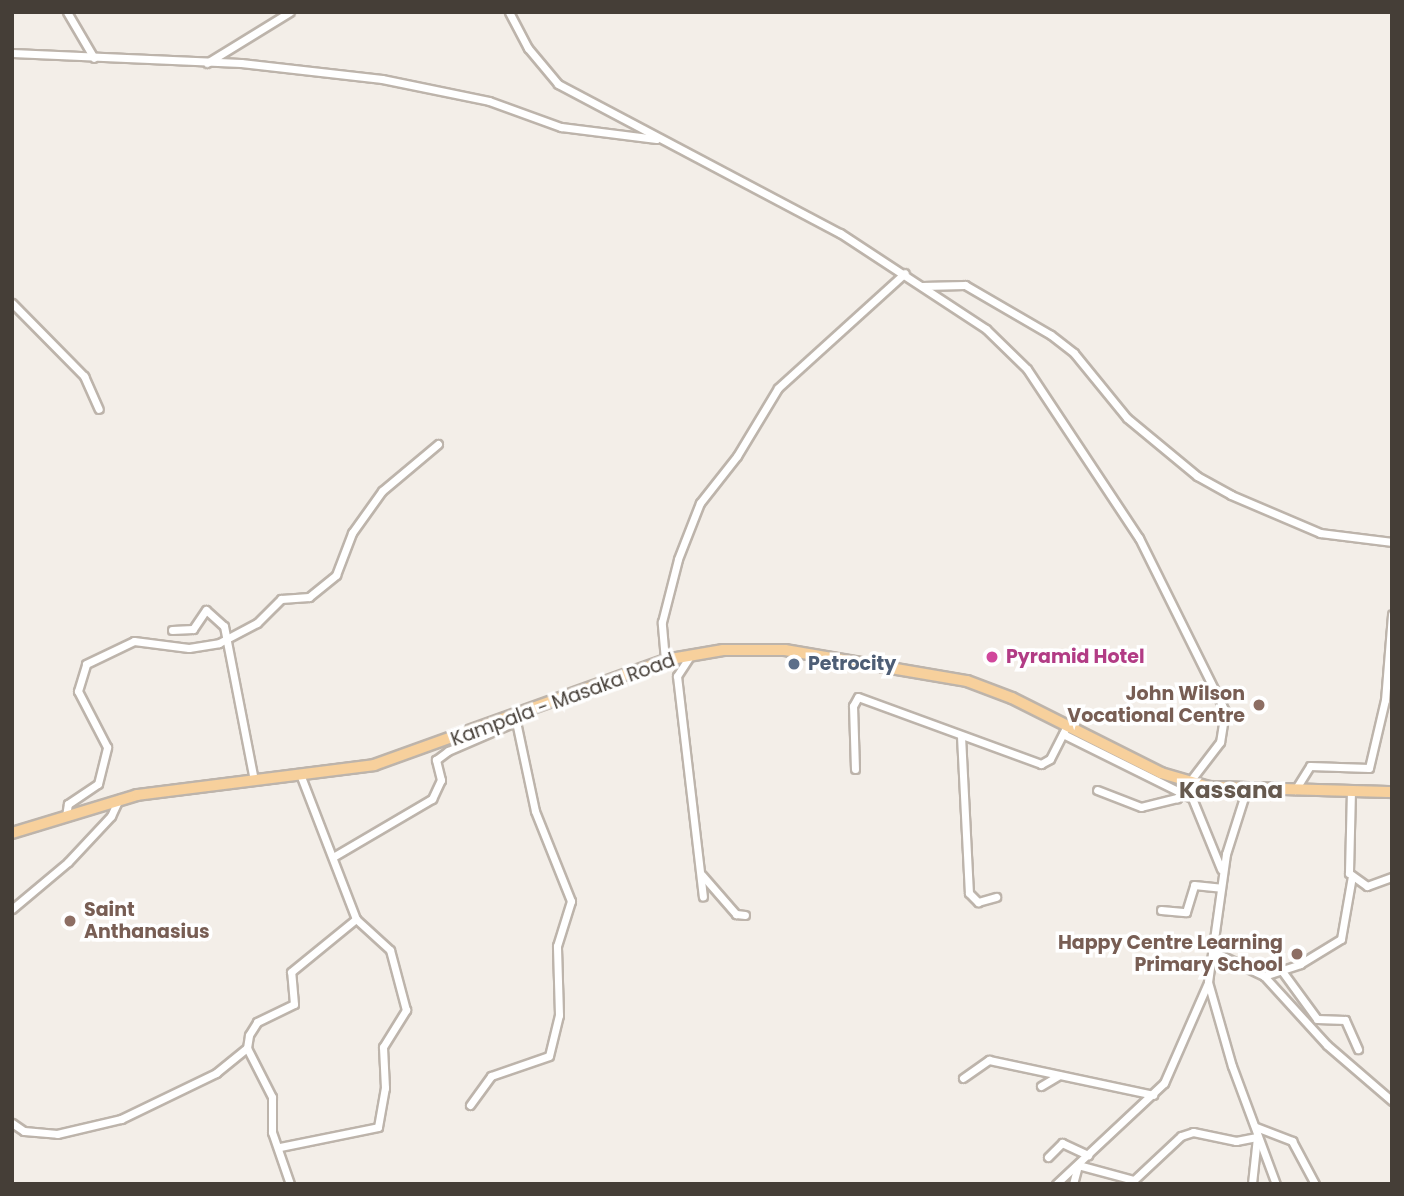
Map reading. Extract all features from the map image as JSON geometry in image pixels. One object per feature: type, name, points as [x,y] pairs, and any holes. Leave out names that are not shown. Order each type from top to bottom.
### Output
[{"type":"main road","name":"Kampala - Masaka Road","points":[[12,833],[119,799],[391,760],[515,720],[665,660],[690,655],[785,650],[930,674],[1002,694],[1065,730],[1186,787],[1246,792],[1392,792]]},
{"type":"street","points":[[68,12],[94,58]]},
{"type":"street","points":[[207,63],[290,12]]},
{"type":"street","points":[[509,12],[528,48],[558,84],[660,139],[787,202],[905,273],[986,329],[1027,369],[1139,538],[1225,710],[1220,742],[1186,787],[1166,803],[1140,807],[1097,790]]},
{"type":"street","points":[[12,53],[207,63],[382,79],[496,103],[561,127],[660,139]]},
{"type":"street","points":[[665,660],[662,622],[678,559],[700,503],[737,456],[778,388],[905,273]]},
{"type":"street","points":[[922,286],[965,285],[1061,342],[1127,418],[1197,476],[1231,495],[1320,533],[1392,542]]},
{"type":"street","points":[[12,303],[84,376],[99,409]]},
{"type":"street","points":[[66,816],[68,804],[98,784],[107,747],[78,691],[82,668],[134,641],[189,648],[225,640],[257,623],[281,599],[309,597],[326,586],[382,491],[438,444]]},
{"type":"street","points":[[172,630],[193,629],[206,610],[224,626],[254,780]]},
{"type":"street","points":[[1293,793],[1310,766],[1369,768],[1385,700],[1392,614]]},
{"type":"street","points":[[690,655],[677,676],[703,896]]},
{"type":"street","points":[[855,769],[858,697],[1044,764],[1065,730]]},
{"type":"street","points":[[333,857],[432,799],[442,780],[436,760],[448,751],[515,720],[535,811],[570,901],[557,946],[559,1014],[551,1054],[497,1073],[474,1092],[470,1105]]},
{"type":"street","points":[[961,736],[969,893],[978,902],[996,897]]},
{"type":"street","points":[[280,1147],[370,1131],[382,1121],[383,1047],[406,1010],[390,950],[356,919],[300,774]]},
{"type":"street","points":[[1186,787],[1205,820],[1223,873]]},
{"type":"street","points":[[1264,976],[1282,971],[1341,939],[1352,876],[1346,859],[1351,790]]},
{"type":"street","points":[[1056,1184],[1153,1095],[1174,1067],[1208,982],[1223,873],[1246,792]]},
{"type":"street","points":[[12,909],[75,855],[111,816],[119,799]]},
{"type":"street","points":[[702,874],[736,914],[745,915]]},
{"type":"street","points":[[1352,876],[1367,886],[1392,877]]},
{"type":"street","points":[[1161,911],[1186,912],[1194,886],[1221,888]]},
{"type":"street","points":[[12,1123],[24,1131],[57,1134],[121,1119],[216,1073],[247,1048],[254,1025],[294,1004],[291,972],[356,919]]},
{"type":"street","points":[[1212,951],[1264,976],[1326,1045],[1392,1101]]},
{"type":"street","points":[[1282,971],[1317,1019],[1345,1020],[1358,1049]]},
{"type":"street","points":[[1208,982],[1256,1127],[1252,1184]]},
{"type":"street","points":[[247,1048],[270,1091],[272,1132],[280,1147],[290,1184]]},
{"type":"street","points":[[963,1078],[989,1060],[1153,1095]]},
{"type":"street","points":[[1041,1086],[1059,1075]]},
{"type":"street","points":[[1256,1127],[1292,1141],[1315,1184]]},
{"type":"street","points":[[1134,1180],[1181,1136],[1193,1132],[1236,1141],[1257,1137]]},
{"type":"street","points":[[1257,1137],[1276,1184]]},
{"type":"street","points":[[1048,1157],[1062,1143],[1088,1155]]},
{"type":"street","points":[[1078,1165],[1143,1184]]},
{"type":"street","points":[[1073,1184],[1078,1165]]},
{"type":"place","name":"Pyramid Hotel","points":[[992,657]]},
{"type":"place","name":"Petrocity","points":[[794,664]]},
{"type":"place","name":"John Wilson Vocational Centre","points":[[1259,705]]},
{"type":"place","name":"Saint Anthanasius","points":[[70,921]]},
{"type":"place","name":"Happy Centre Learning Primary School","points":[[1297,954]]},
{"type":"district","name":"Kassana","points":[[1231,790]]}]
